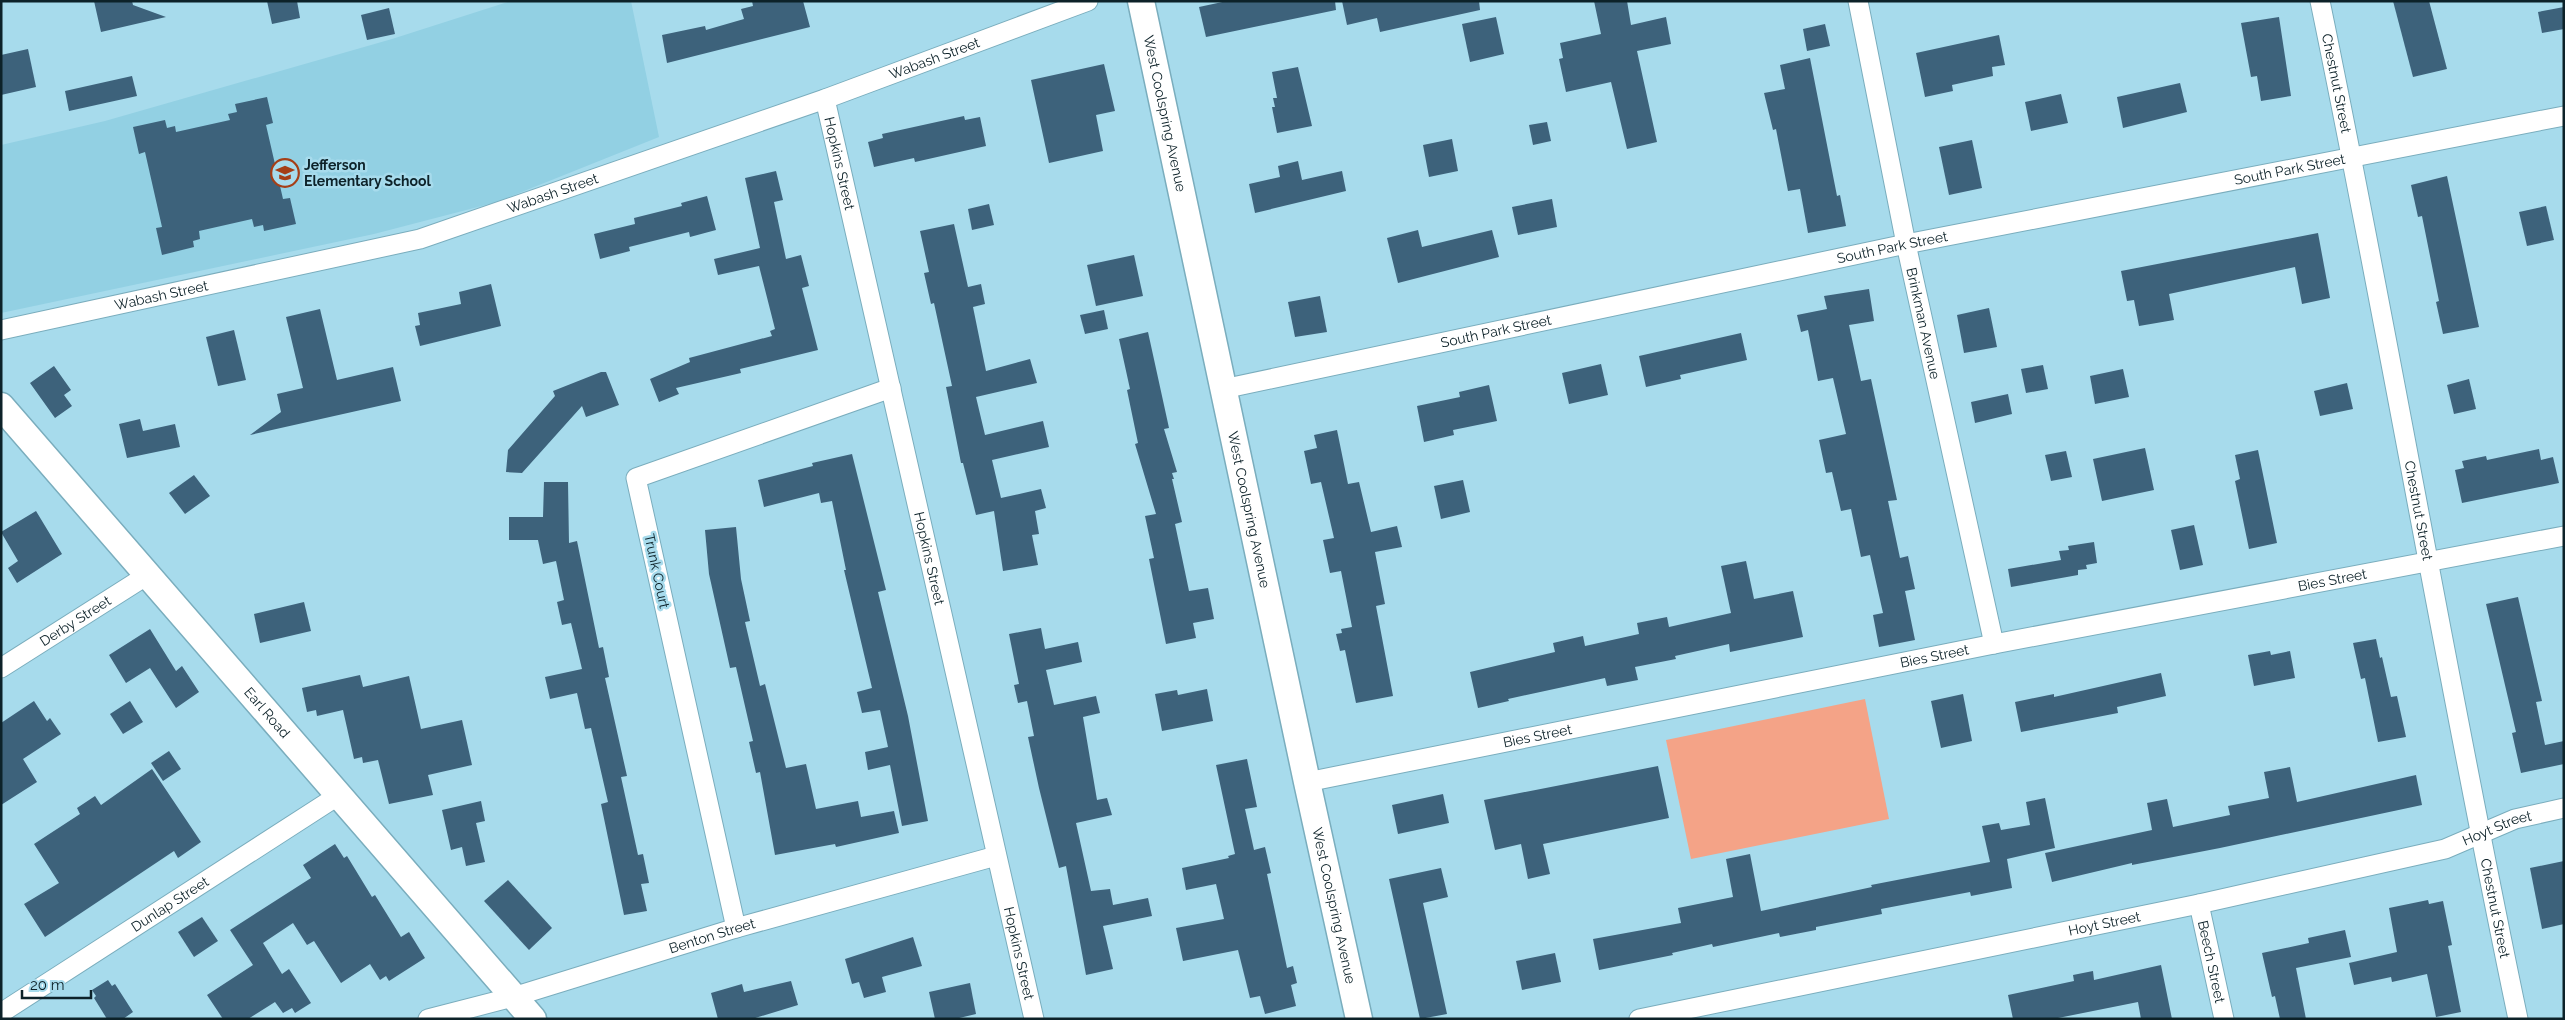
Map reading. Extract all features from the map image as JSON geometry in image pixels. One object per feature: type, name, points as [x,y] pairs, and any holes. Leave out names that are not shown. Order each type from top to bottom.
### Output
[{"type":"street","name":"Wabash Street","points":[[1,330],[420,239],[825,99],[1088,1]]},
{"type":"street","name":"West Coolspring Avenue","points":[[1141,1],[1359,1019]]},
{"type":"street","name":"Brinkman Avenue","points":[[1858,1],[1906,244],[1994,644]]},
{"type":"street","name":"Chestnut Street","points":[[2320,1],[2430,563],[2480,836],[2518,1019]]},
{"type":"street","name":"Hopkins Street","points":[[825,99],[1034,1019]]},
{"type":"street","name":"South Park Street","points":[[1223,389],[1906,244],[2352,159],[2564,116]]},
{"type":"street","name":"Trunk Court","points":[[736,928],[636,478],[891,388]]},
{"type":"street","name":"Earl Road","points":[[1,406],[149,574],[533,1019]]},
{"type":"street","name":"Bies Street","points":[[1307,782],[1994,644],[2430,563],[2564,536]]},
{"type":"street","name":"Derby Street","points":[[1,668],[149,574]]},
{"type":"street","name":"Dunlap Street","points":[[1,1013],[340,795]]},
{"type":"street","name":"Hoyt Street","points":[[1639,1019],[2199,904],[2445,849],[2480,836],[2515,819],[2564,808]]},
{"type":"street","name":"Benton Street","points":[[428,1019],[513,997],[736,928],[996,856]]},
{"type":"street","name":"Beech Street","points":[[2199,904],[2224,1019]]},
{"type":"shaded area","name":"Jefferson Elementary School","points":[[511,1],[631,1],[659,137],[497,202],[374,234],[1,313],[1,145],[105,121],[392,39]]},
{"type":"shaded area","points":[[1865,699],[1889,819],[1691,859],[1666,740]]},
{"type":"building","points":[[94,1],[132,1],[133,5],[166,17],[101,32]]},
{"type":"building","points":[[267,1],[297,1],[300,18],[272,24]]},
{"type":"building","points":[[752,1],[803,1],[810,27],[667,63],[662,35],[705,26],[706,30],[744,19],[741,9],[753,6]]},
{"type":"building","points":[[1227,1],[1335,1],[1336,10],[1206,37],[1199,7]]},
{"type":"building","points":[[1342,1],[1479,1],[1480,10],[1380,32],[1377,18],[1347,25]]},
{"type":"building","points":[[1594,1],[1627,1],[1631,25],[1666,17],[1671,44],[1637,51],[1657,142],[1627,149],[1611,82],[1566,92],[1559,59],[1563,58],[1560,43],[1601,34]]},
{"type":"building","points":[[2393,1],[2429,1],[2447,69],[2413,77]]},
{"type":"building","points":[[2564,7],[2564,29],[2542,33],[2538,12]]},
{"type":"building","points":[[389,8],[395,34],[367,40],[361,15]]},
{"type":"building","points":[[1496,17],[1504,54],[1470,62],[1462,24]]},
{"type":"building","points":[[2279,17],[2291,96],[2261,101],[2257,76],[2251,77],[2241,23]]},
{"type":"building","points":[[1825,24],[1830,46],[1807,51],[1803,29]]},
{"type":"building","points":[[1999,35],[2005,65],[1992,67],[1993,76],[1952,85],[1953,91],[1925,97],[1916,53]]},
{"type":"building","points":[[28,49],[36,87],[1,95],[1,55]]},
{"type":"building","points":[[1810,58],[1837,196],[1840,195],[1846,226],[1808,233],[1800,189],[1788,191],[1776,129],[1773,130],[1764,93],[1785,89],[1780,65]]},
{"type":"building","points":[[1104,64],[1115,111],[1096,115],[1103,151],[1049,163],[1031,80]]},
{"type":"building","points":[[1298,67],[1312,126],[1277,133],[1272,107],[1275,107],[1273,98],[1277,98],[1272,72]]},
{"type":"building","points":[[132,76],[137,96],[69,111],[65,91]]},
{"type":"building","points":[[2180,83],[2187,112],[2123,128],[2117,97]]},
{"type":"building","points":[[2061,94],[2068,123],[2031,131],[2025,102]]},
{"type":"building","points":[[267,97],[273,123],[266,125],[283,199],[290,198],[296,224],[264,231],[263,225],[254,227],[252,219],[199,231],[200,239],[193,241],[194,247],[162,255],[156,228],[162,227],[145,152],[139,154],[133,127],[165,120],[167,128],[175,126],[176,132],[230,120],[228,114],[237,112],[235,104]]},
{"type":"building","points":[[964,116],[965,120],[980,117],[986,146],[915,162],[914,158],[874,167],[868,142],[883,138],[882,134]]},
{"type":"building","points":[[1547,122],[1551,141],[1533,145],[1529,125]]},
{"type":"building","points":[[1452,139],[1458,171],[1429,177],[1423,145]]},
{"type":"building","points":[[1972,140],[1982,188],[1949,195],[1939,147]]},
{"type":"building","points":[[1298,161],[1302,180],[1342,171],[1346,191],[1255,213],[1249,184],[1280,177],[1278,166]]},
{"type":"building","points":[[776,171],[783,200],[774,202],[786,259],[801,255],[809,286],[802,288],[818,350],[740,369],[741,373],[676,388],[679,394],[659,402],[650,379],[690,362],[689,358],[772,336],[770,331],[775,329],[759,266],[718,275],[714,259],[760,248],[745,178]]},
{"type":"building","points":[[2447,176],[2479,327],[2443,334],[2436,302],[2439,301],[2422,216],[2418,217],[2411,185]]},
{"type":"building","points":[[707,196],[716,230],[690,237],[689,232],[629,247],[630,251],[600,259],[594,234],[635,224],[634,218],[682,206],[681,203]]},
{"type":"building","points":[[1552,199],[1557,227],[1518,235],[1512,207]]},
{"type":"building","points":[[989,204],[994,225],[972,230],[968,209]]},
{"type":"building","points":[[2546,206],[2554,240],[2527,246],[2519,212]]},
{"type":"building","points":[[954,224],[968,287],[981,284],[985,304],[973,307],[986,371],[1030,359],[1037,383],[976,397],[985,435],[1043,421],[1049,447],[992,460],[1001,498],[1041,489],[1046,508],[1035,511],[1039,534],[1032,535],[1038,565],[1003,571],[994,511],[976,515],[963,463],[961,463],[946,387],[952,386],[934,303],[931,304],[924,273],[929,272],[920,231]]},
{"type":"building","points":[[1418,230],[1422,247],[1492,230],[1499,257],[1398,283],[1387,238]]},
{"type":"building","points":[[2318,233],[2330,298],[2302,304],[2295,267],[2169,294],[2174,320],[2139,326],[2134,300],[2127,301],[2121,271]]},
{"type":"building","points":[[1134,255],[1143,296],[1096,306],[1087,265]]},
{"type":"building","points":[[491,284],[501,326],[420,346],[415,326],[420,325],[418,313],[461,304],[459,292]]},
{"type":"building","points":[[1869,289],[1874,321],[1849,325],[1861,381],[1871,379],[1897,500],[1888,501],[1900,558],[1908,556],[1915,589],[1905,591],[1915,640],[1879,647],[1873,615],[1883,613],[1870,555],[1861,557],[1851,509],[1841,511],[1832,472],[1826,473],[1819,440],[1846,434],[1833,378],[1818,381],[1808,330],[1801,332],[1797,315],[1827,309],[1824,296]]},
{"type":"building","points":[[1320,296],[1327,332],[1295,337],[1288,302]]},
{"type":"building","points":[[1989,308],[1997,347],[1964,353],[1957,315]]},
{"type":"building","points":[[320,309],[337,380],[393,367],[401,401],[250,435],[281,412],[277,394],[303,388],[286,317]]},
{"type":"building","points":[[1104,310],[1108,329],[1085,334],[1080,315]]},
{"type":"building","points":[[234,330],[246,380],[218,386],[206,337]]},
{"type":"building","points":[[1148,332],[1169,428],[1164,429],[1177,472],[1172,473],[1174,479],[1172,479],[1182,522],[1175,524],[1189,591],[1208,588],[1214,619],[1193,623],[1196,638],[1166,644],[1149,559],[1154,558],[1145,516],[1156,514],[1135,444],[1138,443],[1127,390],[1130,389],[1119,339]]},
{"type":"building","points":[[1741,333],[1747,360],[1680,375],[1681,379],[1646,387],[1639,356]]},
{"type":"building","points":[[1601,364],[1608,395],[1569,404],[1562,373]]},
{"type":"building","points":[[2043,365],[2048,389],[2026,393],[2021,369]]},
{"type":"building","points":[[54,366],[71,390],[64,395],[72,406],[55,418],[30,383]]},
{"type":"building","points":[[2123,369],[2129,397],[2095,404],[2090,376]]},
{"type":"building","points":[[601,372],[606,372],[619,405],[586,417],[582,406],[522,473],[506,472],[508,450],[555,396],[553,391]]},
{"type":"building","points":[[2469,379],[2476,409],[2454,414],[2447,385]]},
{"type":"building","points":[[2347,383],[2353,409],[2320,416],[2314,391]]},
{"type":"building","points":[[1489,385],[1497,421],[1453,430],[1454,435],[1424,442],[1417,406],[1460,397],[1459,392]]},
{"type":"building","points":[[2008,394],[2012,414],[1975,423],[1971,402]]},
{"type":"building","points":[[140,419],[143,431],[175,424],[180,447],[127,458],[119,424]]},
{"type":"building","points":[[1337,430],[1348,484],[1359,482],[1371,532],[1397,526],[1402,547],[1375,552],[1385,604],[1376,606],[1393,696],[1356,703],[1345,650],[1340,651],[1336,634],[1342,633],[1341,629],[1352,627],[1341,571],[1330,573],[1323,540],[1334,538],[1321,482],[1311,484],[1304,451],[1317,448],[1314,435]]},
{"type":"building","points":[[2145,448],[2154,490],[2102,501],[2093,459]]},
{"type":"building","points":[[2539,449],[2541,460],[2553,457],[2559,483],[2462,503],[2455,470],[2464,468],[2462,461],[2486,456],[2487,460]]},
{"type":"building","points":[[2258,450],[2277,543],[2249,549],[2235,481],[2240,479],[2235,455]]},
{"type":"building","points":[[2066,451],[2072,477],[2051,481],[2045,455]]},
{"type":"building","points":[[852,454],[886,590],[878,592],[908,716],[928,821],[902,826],[890,765],[868,770],[865,752],[888,747],[880,710],[862,713],[857,692],[872,688],[844,570],[846,570],[832,501],[821,503],[819,493],[764,507],[758,480],[813,466],[812,463]]},
{"type":"building","points":[[194,475],[210,496],[185,514],[169,493]]},
{"type":"building","points":[[1463,480],[1470,512],[1441,519],[1434,486]]},
{"type":"building","points":[[544,482],[568,482],[569,543],[577,541],[599,648],[603,647],[609,677],[605,678],[627,776],[621,777],[638,855],[643,854],[649,883],[641,884],[647,911],[624,915],[601,804],[608,802],[591,728],[585,729],[577,693],[550,699],[545,677],[582,669],[571,623],[562,625],[557,602],[564,600],[556,561],[543,564],[538,540],[509,540],[509,517],[543,517]]},
{"type":"building","points":[[36,511],[62,554],[17,583],[8,568],[18,561],[1,532]]},
{"type":"building","points":[[2194,525],[2203,565],[2180,570],[2171,530]]},
{"type":"building","points":[[736,527],[741,579],[750,621],[745,622],[760,686],[765,684],[786,768],[806,764],[816,809],[858,801],[861,817],[894,811],[899,833],[836,847],[835,844],[775,855],[760,772],[756,773],[749,742],[753,741],[736,667],[730,668],[709,574],[705,530]]},
{"type":"building","points":[[2094,542],[2097,563],[2086,565],[2087,569],[2078,570],[2078,575],[2011,587],[2008,569],[2061,560],[2059,551],[2069,550],[2068,546]]},
{"type":"building","points":[[1746,561],[1754,599],[1793,591],[1803,637],[1730,652],[1729,644],[1675,656],[1676,659],[1635,667],[1638,680],[1607,686],[1605,678],[1508,699],[1509,701],[1478,708],[1470,672],[1555,652],[1553,643],[1583,636],[1585,646],[1639,634],[1637,623],[1667,617],[1669,627],[1731,613],[1721,566]]},
{"type":"building","points":[[2518,597],[2542,701],[2536,702],[2545,745],[2564,741],[2564,764],[2521,773],[2512,733],[2516,732],[2486,604]]},
{"type":"building","points":[[304,602],[311,631],[260,643],[254,614]]},
{"type":"building","points":[[1041,628],[1045,649],[1078,642],[1082,662],[1046,670],[1054,705],[1096,696],[1100,713],[1083,717],[1097,800],[1107,798],[1112,815],[1076,823],[1091,891],[1110,889],[1113,905],[1148,898],[1152,916],[1103,926],[1113,969],[1086,975],[1066,866],[1059,868],[1028,737],[1034,736],[1027,701],[1018,703],[1014,685],[1019,684],[1009,634]]},
{"type":"building","points":[[150,629],[176,671],[182,666],[199,692],[176,708],[150,668],[126,683],[109,655]]},
{"type":"building","points":[[2376,639],[2391,697],[2397,696],[2406,737],[2378,742],[2365,678],[2361,679],[2353,643]]},
{"type":"building","points":[[2270,651],[2271,655],[2290,651],[2295,678],[2254,686],[2248,655]]},
{"type":"building","points":[[2161,673],[2166,696],[2117,707],[2118,713],[2021,732],[2015,702],[2054,694],[2054,697]]},
{"type":"building","points":[[360,675],[363,687],[409,676],[421,729],[462,720],[472,765],[428,775],[433,795],[389,804],[378,760],[363,763],[362,757],[354,759],[343,710],[317,716],[316,710],[307,712],[302,688]]},
{"type":"building","points":[[1207,689],[1213,721],[1162,731],[1155,694],[1177,690],[1178,695]]},
{"type":"building","points":[[1963,694],[1972,741],[1941,748],[1931,701]]},
{"type":"building","points":[[34,701],[47,721],[50,718],[61,734],[23,759],[37,782],[1,805],[1,723]]},
{"type":"building","points":[[130,701],[143,722],[123,734],[110,714]]},
{"type":"building","points":[[169,751],[181,769],[163,781],[151,763]]},
{"type":"building","points":[[1247,759],[1257,807],[1245,809],[1254,850],[1265,847],[1271,873],[1267,874],[1287,968],[1293,966],[1297,983],[1291,985],[1296,1006],[1265,1014],[1260,996],[1250,998],[1238,950],[1183,961],[1176,928],[1224,919],[1216,884],[1186,890],[1182,868],[1229,858],[1228,856],[1235,854],[1216,765]]},
{"type":"building","points":[[1658,766],[1669,818],[1543,844],[1550,874],[1528,879],[1521,844],[1495,850],[1484,800]]},
{"type":"building","points":[[2290,767],[2297,802],[2416,775],[2422,805],[2220,848],[2132,865],[2132,863],[2052,882],[2045,853],[2152,830],[2147,803],[2167,799],[2173,827],[2230,815],[2228,806],[2269,798],[2264,772]]},
{"type":"building","points":[[152,769],[201,842],[178,858],[174,851],[45,937],[24,904],[59,883],[34,844],[80,814],[77,808],[95,796],[101,805]]},
{"type":"building","points":[[1443,794],[1449,823],[1398,834],[1392,805]]},
{"type":"building","points":[[2045,798],[2055,848],[2007,859],[2012,888],[1971,896],[1970,892],[1881,909],[1882,914],[1816,927],[1816,930],[1780,937],[1779,933],[1713,947],[1712,944],[1672,953],[1673,955],[1599,970],[1593,939],[1681,923],[1678,908],[1733,897],[1726,859],[1750,854],[1761,911],[1872,887],[1871,885],[1990,862],[1982,826],[1999,823],[2001,830],[2030,825],[2026,802]]},
{"type":"building","points":[[481,801],[485,821],[476,823],[485,862],[466,866],[462,847],[451,850],[442,810]]},
{"type":"building","points":[[335,844],[344,858],[347,856],[372,897],[375,895],[401,937],[409,932],[425,958],[389,981],[386,976],[380,980],[370,964],[341,983],[314,941],[307,945],[293,923],[263,943],[282,974],[289,969],[311,1003],[295,1013],[292,1008],[283,1013],[275,1002],[248,1019],[223,1019],[207,995],[253,965],[230,930],[311,878],[303,865]]},
{"type":"building","points":[[2564,861],[2564,924],[2542,929],[2530,868]]},
{"type":"building","points":[[1441,868],[1448,897],[1423,903],[1447,1014],[1420,1019],[1389,879]]},
{"type":"building","points":[[508,880],[552,928],[529,950],[484,901]]},
{"type":"building","points":[[2428,900],[2429,904],[2443,901],[2452,945],[2448,946],[2461,1012],[2436,1017],[2427,974],[2392,982],[2391,977],[2354,985],[2349,963],[2397,952],[2389,908]]},
{"type":"building","points":[[202,917],[218,941],[194,957],[178,932]]},
{"type":"building","points":[[2345,930],[2351,957],[2296,968],[2306,1019],[2280,1019],[2275,996],[2272,997],[2262,953],[2309,943],[2308,938]]},
{"type":"building","points":[[913,937],[922,966],[882,977],[886,992],[864,998],[859,982],[852,984],[845,959]]},
{"type":"building","points":[[1555,953],[1561,982],[1522,990],[1516,961]]},
{"type":"building","points":[[2161,965],[2172,1019],[2141,1019],[2138,1002],[2053,1019],[2013,1019],[2008,995],[2074,981],[2073,975],[2093,971],[2094,980]]},
{"type":"building","points":[[108,980],[112,986],[115,984],[133,1012],[123,1019],[107,1019],[94,998],[96,996],[92,990]]},
{"type":"building","points":[[791,981],[798,1005],[752,1019],[718,1019],[711,993],[742,984],[744,992]]},
{"type":"building","points":[[970,983],[976,1014],[955,1019],[935,1019],[929,992]]},
{"type":"place","name":"Jefferson Elementary School","points":[[285,173]]}]
